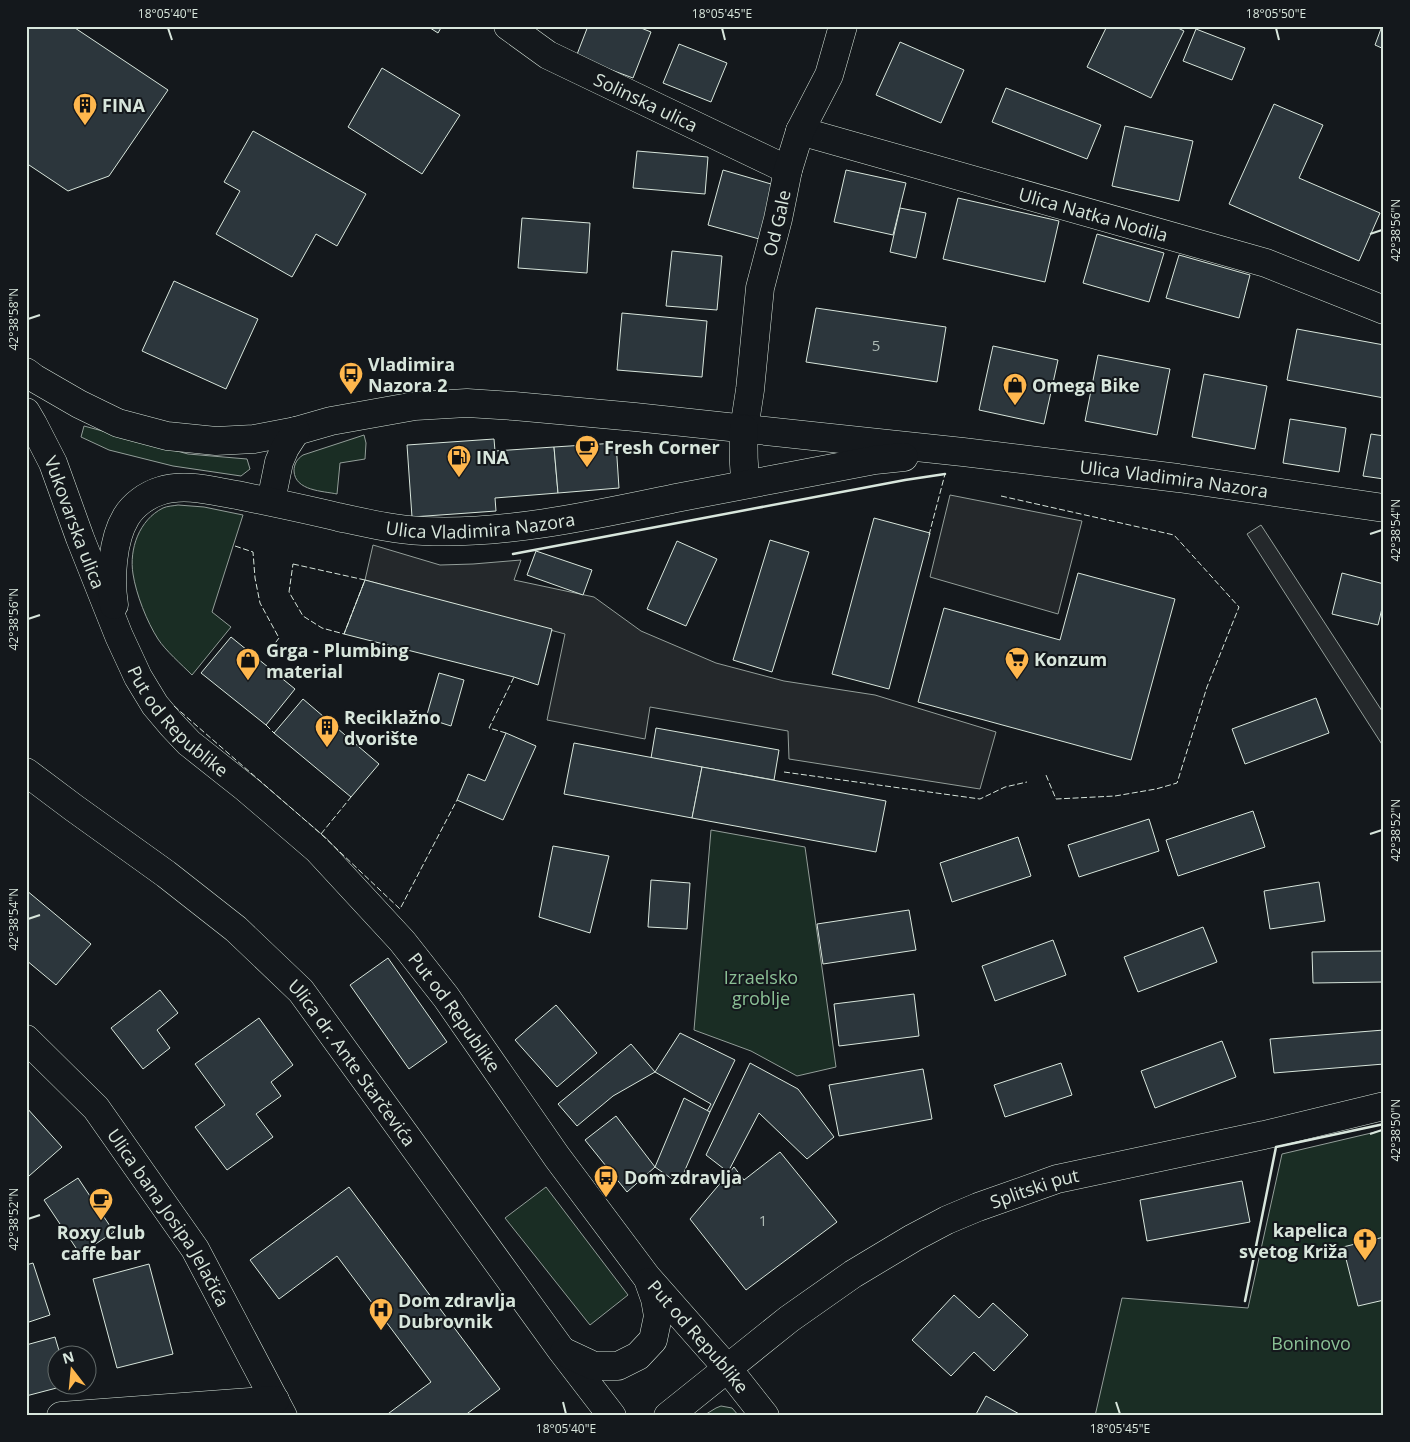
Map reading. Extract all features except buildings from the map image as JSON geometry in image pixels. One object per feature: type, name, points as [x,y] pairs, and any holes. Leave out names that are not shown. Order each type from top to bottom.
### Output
[{"type":"main road","name":"Solinska ulica","points":[[508,26],[548,55],[788,170]]},
{"type":"main road","name":"Od Gale","points":[[746,484],[742,449],[760,288],[778,219],[788,170],[800,131],[829,75],[843,26]]},
{"type":"main road","name":"Ulica Natka Nodila","points":[[800,131],[1266,263],[1384,310]]},
{"type":"main road","name":"Ulica Vladimira Nazora","points":[[26,372],[79,404],[118,423],[166,436],[216,442],[254,439],[296,432],[331,421],[415,406],[467,403],[514,406],[963,452],[1178,478],[1384,508]]},
{"type":"main road","name":"Vukovarska ulica","points":[[26,412],[53,463],[80,538],[119,636]]},
{"type":"main road","points":[[270,502],[279,462],[285,448],[296,432]]},
{"type":"main road","name":"Ulica Vladimira Nazora","points":[[119,636],[113,596],[113,566],[118,535],[126,515],[143,499],[160,491],[181,488],[202,489],[380,526],[423,531],[468,531],[520,527],[875,460],[963,452]]},
{"type":"main road","name":"Put od Republike","points":[[119,636],[138,677],[155,705],[189,744],[248,790],[317,850],[402,941],[446,997],[558,1157],[646,1276],[728,1369],[765,1416]]},
{"type":"main road","name":"Ulica dr. Ante Starčevića","points":[[26,772],[166,874],[229,923],[301,991],[562,1351],[612,1416]]},
{"type":"main road","name":"Ulica bana Josipa Jelačića","points":[[26,1039],[96,1108],[195,1249],[279,1408]]},
{"type":"main road","name":"Splitski put","points":[[668,1416],[789,1319],[853,1274],[947,1220],[1057,1179],[1264,1135],[1384,1106]]},
{"type":"main road","points":[[562,1351],[594,1366],[618,1366],[638,1356],[653,1340],[658,1316],[655,1299],[646,1276]]},
{"type":"main road","points":[[61,1416],[279,1408]]},
{"type":"green space","points":[[84,426],[188,454],[247,459],[250,469],[241,476],[173,466],[109,450],[81,437]]},
{"type":"green space","points":[[364,435],[366,443],[365,459],[340,463],[337,494],[311,489],[299,483],[294,471],[295,464],[303,455]]},
{"type":"green space","points":[[178,505],[204,507],[243,515],[212,612],[231,627],[192,675],[165,648],[154,632],[139,599],[134,582],[132,564],[134,545],[148,520],[163,508]]},
{"type":"green space","name":"Izraelsko groblje","points":[[711,830],[805,847],[836,1067],[797,1076],[751,1051],[694,1030]]},
{"type":"green space","name":"Boninovo","points":[[1384,1130],[1384,1416],[1095,1416],[1122,1298],[1248,1308],[1282,1154]]},
{"type":"green space","points":[[546,1187],[628,1295],[590,1325],[505,1218]]},
{"type":"green space","points":[[721,1406],[732,1408],[739,1416],[703,1416],[716,1408]]},
{"type":"shaded area","points":[[950,495],[1082,521],[1058,614],[930,577]]},
{"type":"shaded area","points":[[1261,525],[1384,714],[1383,746],[1247,534]]},
{"type":"shaded area","points":[[373,545],[440,565],[521,560],[514,580],[594,597],[641,631],[716,663],[784,681],[875,695],[996,732],[980,789],[789,759],[788,731],[650,707],[645,739],[547,720],[565,634],[365,580]]},
{"type":"fence","points":[[929,535],[945,474]]},
{"type":"fence","points":[[1001,496],[1174,535],[1239,607],[1207,687],[1177,783],[1156,789],[1115,796],[1056,799],[1046,775]]},
{"type":"fence","points":[[235,546],[253,552],[255,578],[260,603],[279,638],[267,654]]},
{"type":"fence","points":[[293,564],[365,580],[344,634],[322,628],[303,616],[289,592],[293,564]]},
{"type":"fence","points":[[506,733],[489,728],[514,677]]},
{"type":"fence","points":[[174,706],[321,834],[400,909],[457,800]]},
{"type":"fence","points":[[266,725],[274,733]]},
{"type":"fence","points":[[784,772],[980,799],[1005,787],[1027,782]]},
{"type":"fence","points":[[321,834],[351,797]]},
{"type":"wall","points":[[513,554],[945,474]]},
{"type":"wall","points":[[1245,1301],[1276,1147],[1384,1124]]},
{"type":"place","name":"FINA","points":[[85,126]]},
{"type":"place","name":"Vladimira Nazora 2","points":[[351,395]]},
{"type":"place","name":"Omega Bike","points":[[1015,406]]},
{"type":"place","name":"Fresh Corner","points":[[587,468]]},
{"type":"place","name":"INA","points":[[459,478]]},
{"type":"place","name":"Konzum","points":[[1017,680]]},
{"type":"place","name":"Grga - Plumbing material","points":[[248,681]]},
{"type":"place","name":"Reciklažno dvorište","points":[[327,748]]},
{"type":"place","name":"Dom zdravlja","points":[[606,1198]]},
{"type":"place","name":"Roxy Club caffe bar","points":[[101,1221]]},
{"type":"place","name":"kapelica svetog Križa","points":[[1365,1261]]},
{"type":"place","name":"Dom zdravlja Dubrovnik","points":[[381,1331]]}]
